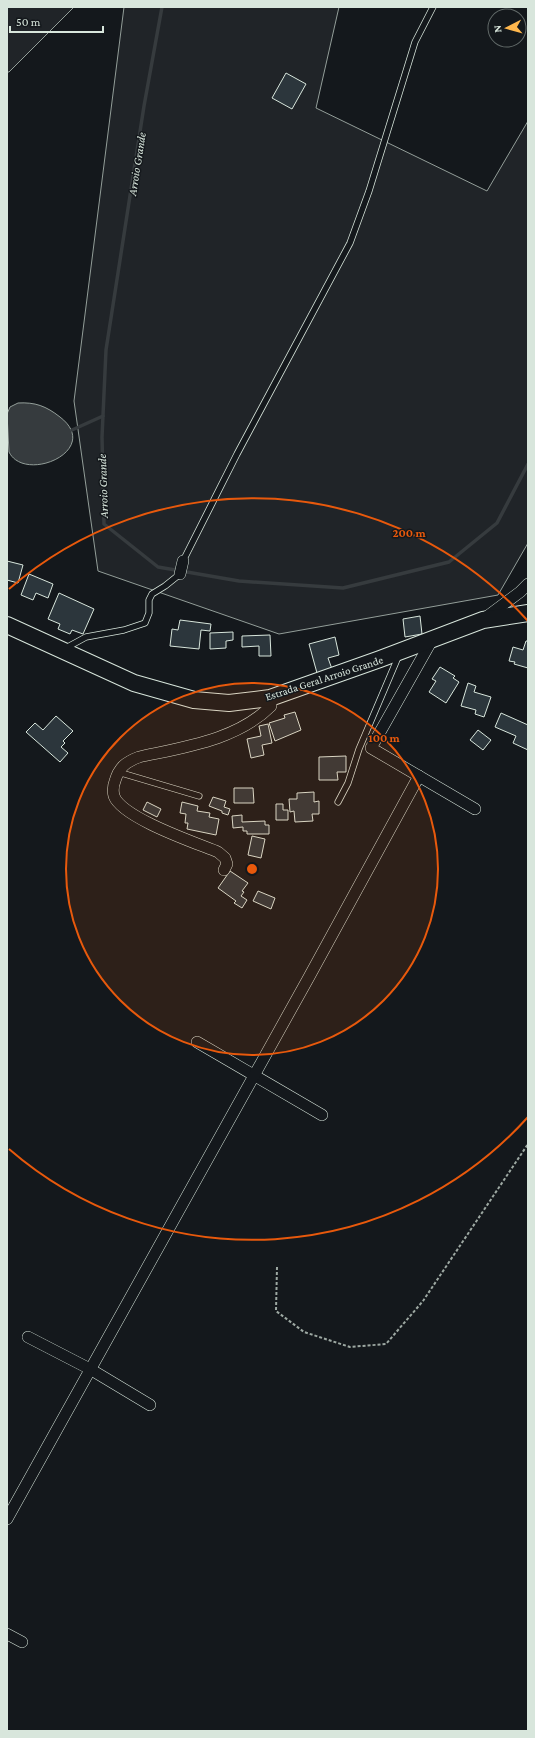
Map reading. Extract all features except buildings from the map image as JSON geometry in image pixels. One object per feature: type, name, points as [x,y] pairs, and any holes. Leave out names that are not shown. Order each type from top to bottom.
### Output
[{"type":"main road","name":"Estrada Geral Arroio Grande","points":[[7,625],[134,683],[194,700],[229,703],[270,698],[432,640],[483,620],[528,612]]},
{"type":"street","points":[[180,574],[183,561]]},
{"type":"street","points":[[483,620],[520,592],[528,584]]},
{"type":"street","points":[[432,640],[371,748],[475,809]]},
{"type":"street","points":[[224,870],[227,864],[225,858],[218,852],[161,829],[120,804],[114,796],[113,786],[118,772],[127,762],[139,757],[226,736],[249,725],[272,706],[270,698]]},
{"type":"street","points":[[7,1519],[419,776]]},
{"type":"street","points":[[197,1042],[322,1115]]},
{"type":"street","points":[[28,1337],[90,1369],[150,1405]]},
{"type":"street","points":[[7,1634],[22,1642]]},
{"type":"lane","points":[[183,561],[237,454],[350,243],[369,191],[415,42],[433,7]]},
{"type":"lane","points":[[62,650],[86,637],[124,630],[146,623],[149,613],[149,600],[152,594],[180,574]]},
{"type":"lane","points":[[338,802],[348,783],[358,749],[401,651]]},
{"type":"lane","points":[[118,772],[199,796]]},
{"type":"path","points":[[277,1267],[276,1311],[304,1332],[350,1347],[386,1344],[423,1301],[528,1144]]},
{"type":"shaded area","points":[[7,7],[74,7],[9,72],[7,72]]},
{"type":"shaded area","points":[[124,7],[339,7],[316,108],[487,191],[528,121],[528,543],[498,595],[279,634],[98,571],[74,401]]},
{"type":"shaded area","points":[[18,403],[30,403],[40,406],[50,410],[60,417],[71,429],[72,441],[67,451],[57,459],[44,464],[30,465],[18,461],[9,452],[7,414],[10,407]]},
{"type":"waterway","name":"Arroio Grande","points":[[162,7],[144,106],[106,350],[102,437],[104,524],[158,567],[239,581],[343,588],[449,562],[497,523],[528,464]]},
{"type":"waterway","points":[[72,430],[103,416]]}]
